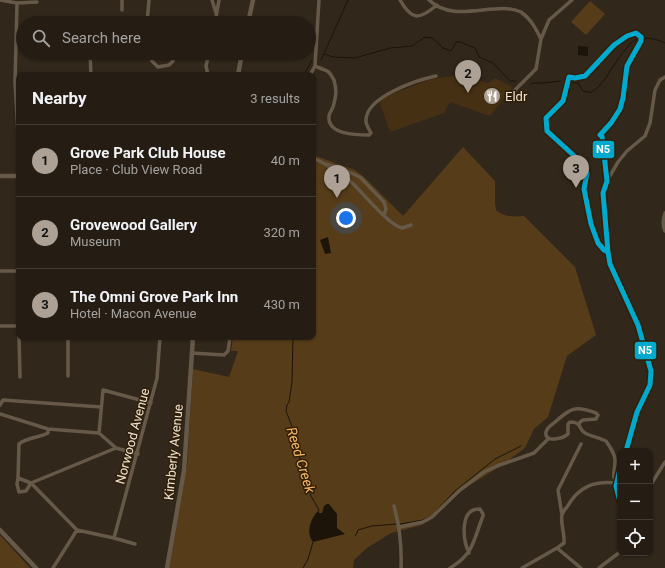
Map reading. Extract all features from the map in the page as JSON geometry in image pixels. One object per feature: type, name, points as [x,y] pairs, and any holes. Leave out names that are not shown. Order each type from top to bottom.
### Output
[{"type":"street","points":[[0,0],[17,3],[37,2]]},
{"type":"street","points":[[122,0],[122,10]]},
{"type":"street","points":[[148,16],[149,0]]},
{"type":"street","points":[[212,0],[216,14]]},
{"type":"street","points":[[216,14],[219,0]]},
{"type":"street","points":[[250,16],[253,0]]},
{"type":"street","points":[[316,53],[320,0]]},
{"type":"street","points":[[400,0],[406,11],[413,16],[421,16],[429,12],[437,5]]},
{"type":"street","points":[[429,0],[446,9],[454,10],[499,6],[514,8],[521,11],[530,20],[541,39]]},
{"type":"street","points":[[514,91],[536,69],[541,39],[549,20],[572,0]]},
{"type":"street","points":[[17,3],[17,16]]},
{"type":"street","points":[[16,42],[16,99]]},
{"type":"street","points":[[90,60],[91,72]]},
{"type":"street","points":[[152,60],[158,67],[169,65],[173,60]]},
{"type":"street","points":[[207,60],[206,66],[207,72]]},
{"type":"street","points":[[239,72],[241,60]]},
{"type":"street","points":[[312,72],[315,66],[315,60]]},
{"type":"street","points":[[315,66],[328,71],[333,78],[337,90],[335,102],[329,116],[330,123],[334,129],[345,133],[364,135],[369,135],[371,133],[366,122],[367,116],[372,107],[380,99],[408,85],[436,76]]},
{"type":"street","points":[[627,448],[636,412],[650,385],[651,371],[638,324],[610,264],[606,244],[603,192],[607,181],[623,156],[645,136],[650,123],[655,90],[660,80],[665,76]]},
{"type":"street","points":[[316,160],[347,178],[391,223],[402,228],[411,225]]},
{"type":"street","points":[[324,164],[340,168],[360,177],[384,202],[386,209],[384,215]]},
{"type":"street","points":[[0,176],[16,176]]},
{"type":"street","points":[[665,213],[663,223],[665,231]]},
{"type":"street","points":[[0,271],[16,271]]},
{"type":"street","points":[[0,326],[16,326]]},
{"type":"street","points":[[19,340],[20,377]]},
{"type":"street","points":[[68,340],[68,376]]},
{"type":"street","name":"Norwood Avenue","points":[[114,538],[158,378],[160,340]]},
{"type":"street","name":"Kimberly Avenue","points":[[167,568],[184,471],[193,340]]},
{"type":"street","points":[[192,353],[224,355],[228,350],[230,340]]},
{"type":"street","points":[[99,433],[102,390],[151,403]]},
{"type":"street","points":[[0,405],[2,400],[101,407]]},
{"type":"street","points":[[580,425],[580,422],[583,420],[596,419],[598,415],[584,408],[569,411],[563,414],[546,431],[546,435],[554,440],[566,437],[568,434],[568,424],[570,422],[575,422],[580,425],[584,432],[606,441],[615,457],[616,464],[614,478],[616,478],[617,488]]},
{"type":"street","points":[[0,414],[48,429],[99,433],[116,448],[138,454]]},
{"type":"street","points":[[48,429],[48,433],[19,444],[18,478],[16,484],[19,492],[26,491],[31,483],[116,448]]},
{"type":"street","points":[[400,526],[423,522],[432,517],[460,490],[484,472],[534,453],[549,438]]},
{"type":"street","points":[[522,568],[557,548],[564,542],[565,537],[558,490],[582,444]]},
{"type":"street","points":[[651,484],[665,462]]},
{"type":"street","points":[[18,478],[31,483],[77,530],[135,544]]},
{"type":"street","points":[[562,515],[571,500],[579,492],[597,483],[616,483]]},
{"type":"street","points":[[394,506],[400,526],[402,543],[401,568]]},
{"type":"street","points":[[450,568],[469,553],[472,548],[483,514],[480,509],[477,509],[468,515],[465,522],[465,541],[469,553]]},
{"type":"street","points":[[0,530],[36,568]]},
{"type":"street","points":[[53,568],[77,530]]},
{"type":"street","points":[[557,548],[581,568]]},
{"type":"street","points":[[599,568],[617,554]]},
{"type":"shaded area","points":[[590,1],[605,14],[586,35],[571,22]]},
{"type":"shaded area","points":[[578,46],[588,47],[588,56],[578,55]]},
{"type":"shaded area","points":[[461,76],[489,83],[495,78],[513,87],[490,116],[450,102],[444,113],[390,132],[379,101],[389,95],[429,80]]},
{"type":"shaded area","points":[[463,147],[495,181],[496,210],[509,216],[524,216],[575,267],[596,335],[567,356],[548,417],[534,429],[525,448],[499,467],[452,496],[422,525],[391,533],[367,548],[354,560],[353,568],[169,568],[187,466],[193,369],[229,377],[238,351],[231,351],[233,340],[316,340],[316,156],[355,170],[403,216]]},
{"type":"shaded area","points":[[328,237],[331,253],[325,254],[320,240]]},
{"type":"shaded area","points":[[329,504],[337,514],[337,528],[345,534],[313,542],[309,534],[311,521],[319,510],[319,513],[322,513],[324,506]]},
{"type":"shaded area","points":[[0,535],[30,568],[0,568]]},
{"type":"waterway","name":"Reed Creek","points":[[321,60],[348,0]]},
{"type":"waterway","points":[[324,54],[333,57],[355,58],[390,48],[412,46],[425,37],[432,38],[443,48],[451,51],[456,42],[460,42],[475,48],[479,57],[493,63],[510,81],[516,81]]},
{"type":"waterway","points":[[573,83],[578,83],[583,91],[592,92],[602,83],[625,50],[634,41],[641,38],[648,38],[665,43]]},
{"type":"waterway","name":"Reed Creek","points":[[306,72],[312,60]]},
{"type":"waterway","points":[[530,85],[532,83],[560,81]]},
{"type":"waterway","name":"Reed Creek","points":[[293,340],[292,382],[286,411],[293,429],[292,432],[294,443],[299,452],[301,464],[308,476],[306,481],[311,496],[319,510]]},
{"type":"waterway","points":[[436,511],[455,491],[495,459],[521,446]]},
{"type":"waterway","points":[[400,524],[423,520],[431,516]]},
{"type":"waterway","points":[[355,536],[358,530],[372,526],[397,524]]},
{"type":"waterway","name":"Reed Creek","points":[[303,568],[308,559],[313,542]]},
{"type":"transit line","name":"N5","points":[[636,33],[641,37],[641,41],[627,66],[620,109],[611,123],[600,135],[602,136],[607,181],[603,193],[608,252],[598,243],[591,224],[584,189],[587,173],[582,163],[547,131],[546,118],[563,101],[569,77],[575,78],[585,76],[614,45],[627,36],[636,33]]},
{"type":"transit line","name":"N5","points":[[608,252],[610,264],[638,325],[651,371],[650,385],[637,412],[627,448]]},
{"type":"transit line","name":"N5","points":[[617,482],[617,490]]},
{"type":"place","name":"Grovewood Gallery","points":[[468,93]]},
{"type":"place","name":"Eldr","points":[[492,96]]},
{"type":"place","name":"The Omni Grove Park Inn","points":[[576,188]]},
{"type":"place","name":"Grove Park Club House","points":[[337,198]]}]
